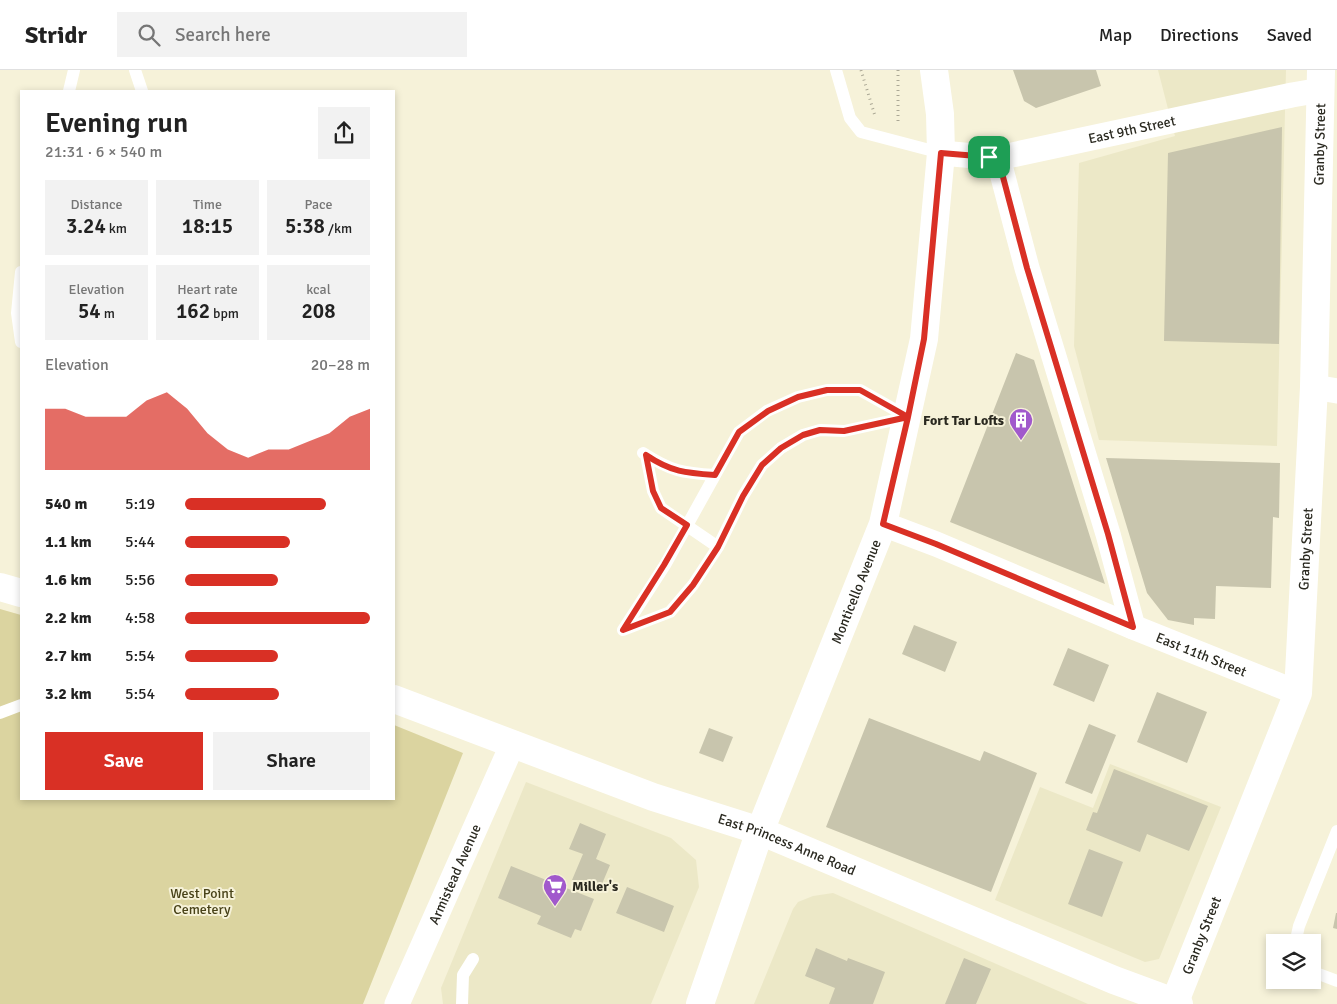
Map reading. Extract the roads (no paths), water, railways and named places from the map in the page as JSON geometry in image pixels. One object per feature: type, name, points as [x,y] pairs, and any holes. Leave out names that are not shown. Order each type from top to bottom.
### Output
[{"type":"main road","name":"Monticello Avenue","points":[[700,1004],[760,831],[883,524],[924,339],[941,153],[940,114],[934,70]]},
{"type":"main road","points":[[940,114],[946,70]]},
{"type":"main road","name":"Granby Street","points":[[1176,1003],[1298,693],[1325,389],[1321,80]]},
{"type":"main road","points":[[0,587],[20,593]]},
{"type":"main road","name":"East Princess Anne Road","points":[[395,699],[644,793],[760,831],[1114,980],[1176,1003]]},
{"type":"street","name":"East 9th Street","points":[[941,153],[998,158],[1292,94],[1321,80]]},
{"type":"street","points":[[998,158],[1027,268],[1108,534],[1133,627]]},
{"type":"street","name":"East 11th Street","points":[[883,524],[945,547],[1133,627],[1298,693]]},
{"type":"street","name":"Armistead Avenue","points":[[397,1004],[513,743]]},
{"type":"lane","points":[[69,90],[74,70]]},
{"type":"lane","points":[[135,70],[142,90]]},
{"type":"lane","points":[[836,70],[850,118],[862,132],[941,153]]},
{"type":"lane","points":[[20,282],[17,313],[20,335]]},
{"type":"lane","points":[[827,390],[860,390],[908,417],[844,431],[820,430],[803,435],[781,448],[762,465],[743,496],[718,547],[693,585],[670,612],[623,630],[664,565],[739,432],[768,411],[798,397],[827,390]]},
{"type":"lane","points":[[715,475],[686,473],[662,466],[644,454],[653,491],[661,508],[718,547]]},
{"type":"lane","points":[[0,713],[20,705]]},
{"type":"lane","points":[[1297,934],[1337,831]]},
{"type":"lane","points":[[462,1004],[463,975],[474,959]]},
{"type":"lane","points":[[1321,975],[1337,981]]},
{"type":"place","name":"Fort Tar Lofts","points":[[1021,441]]},
{"type":"place","name":"Miller's","points":[[555,907]]},
{"type":"park label","name":"West Point Cemetery","points":[[202,902]]}]
